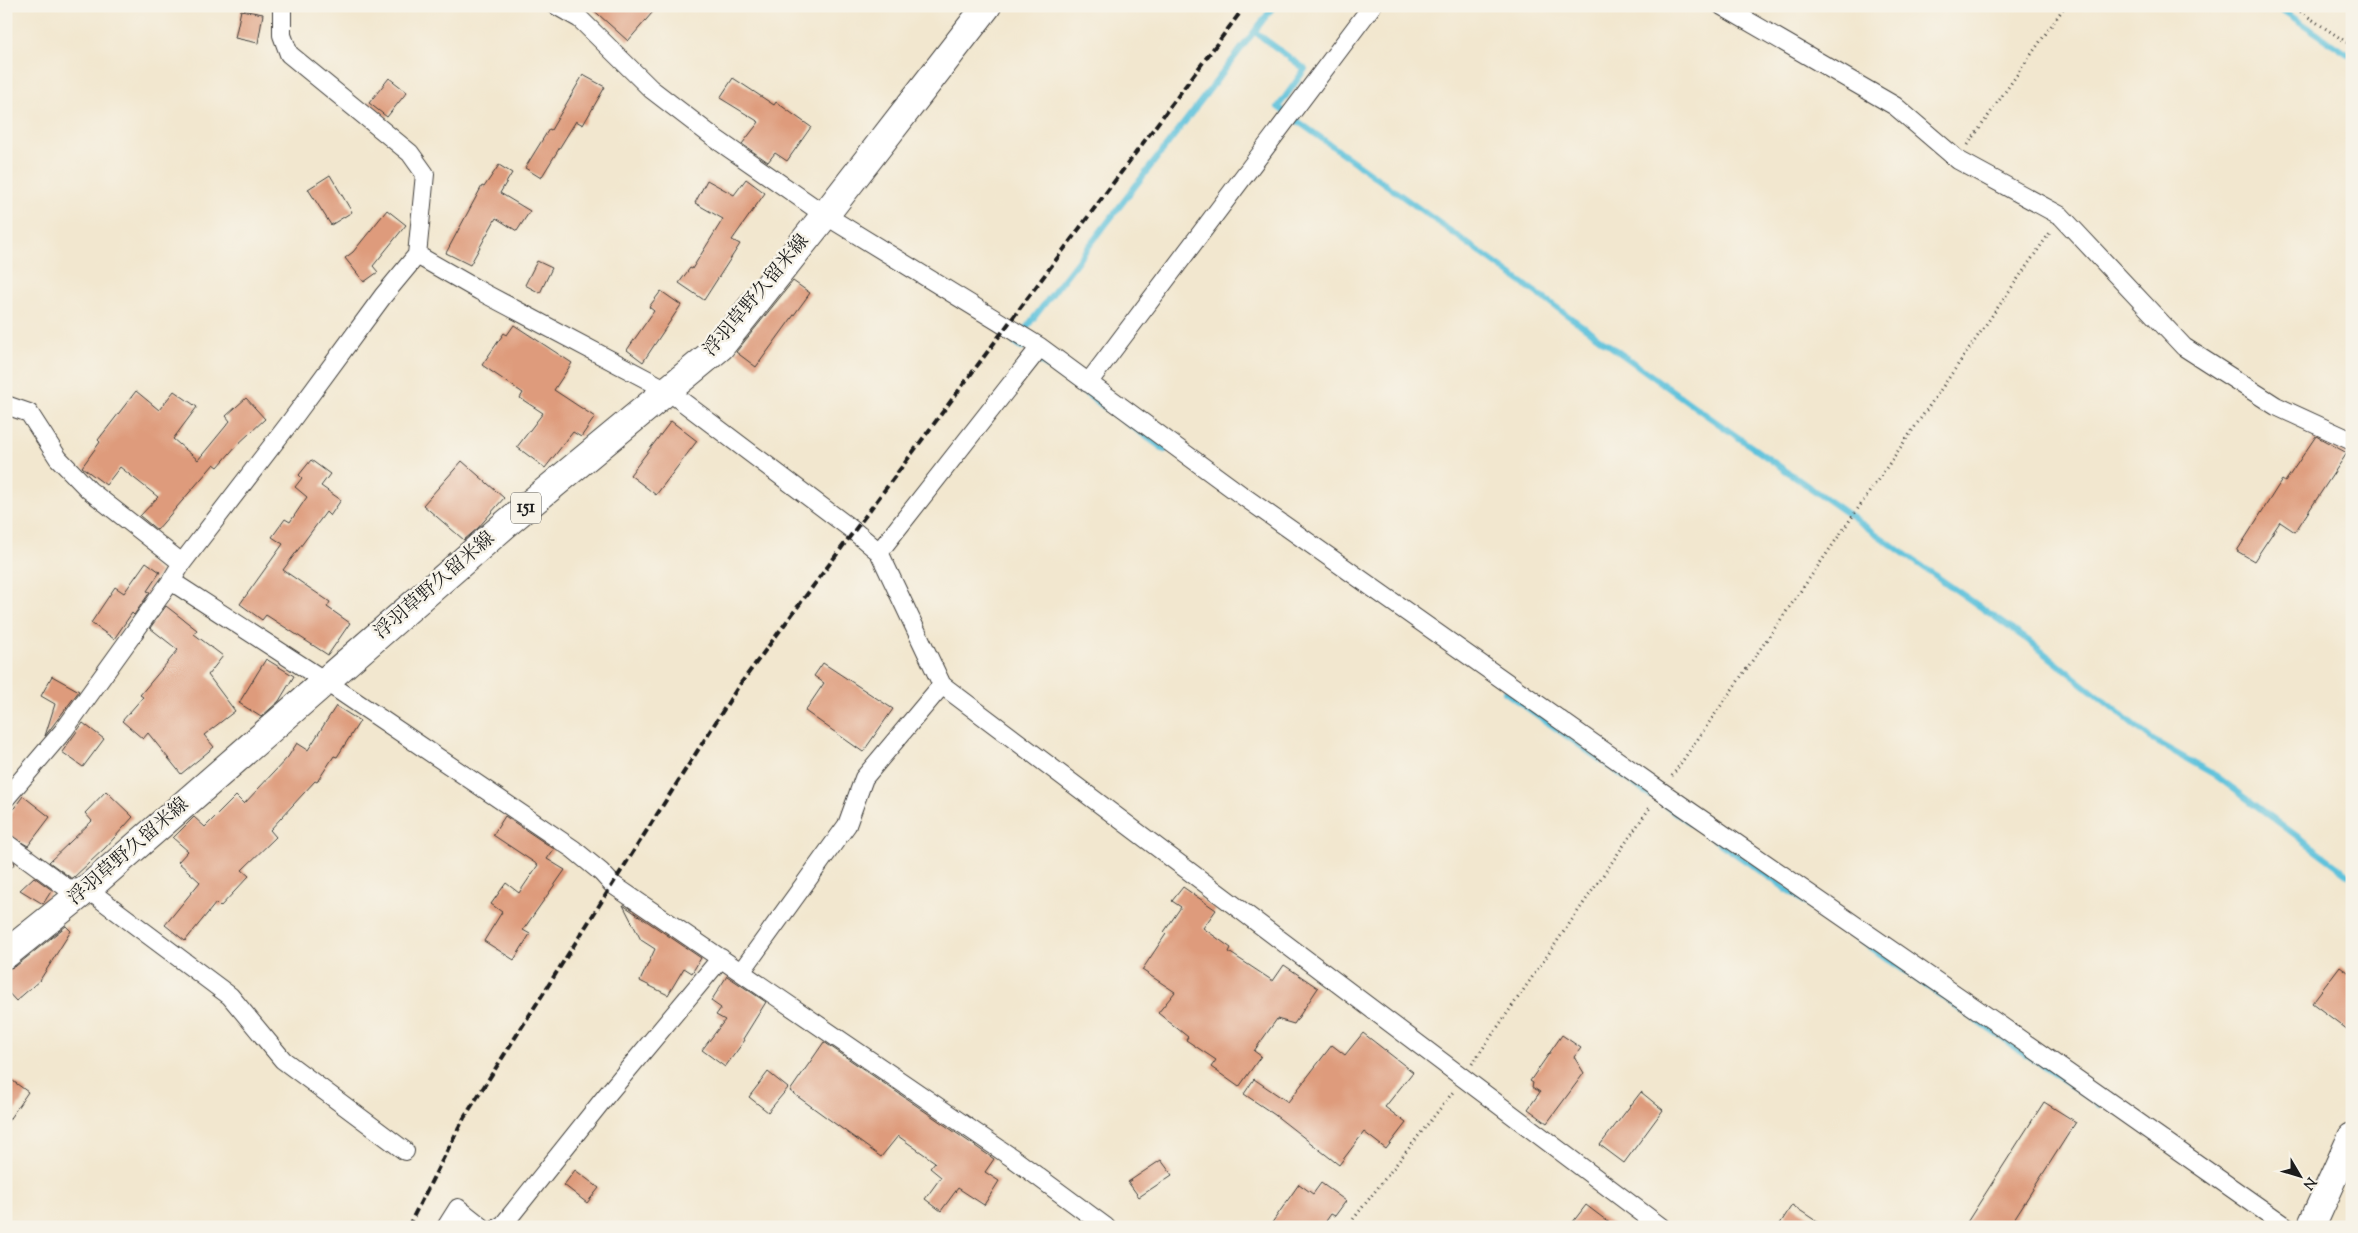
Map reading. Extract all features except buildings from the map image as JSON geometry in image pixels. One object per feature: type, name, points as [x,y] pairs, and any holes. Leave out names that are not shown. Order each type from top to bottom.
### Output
[{"type":"main road","name":"浮羽草野久留米線","points":[[6,954],[87,889],[507,523],[720,347],[826,216],[987,6]]},
{"type":"main road","points":[[2311,1227],[2352,1137]]},
{"type":"street","points":[[6,798],[64,730],[172,582],[182,563],[383,296],[417,255],[425,174],[410,153],[289,54],[282,35],[282,6]]},
{"type":"street","points":[[557,6],[580,19],[621,62],[651,89],[716,139],[826,216],[1040,347],[1662,792],[2018,1037],[2287,1227]]},
{"type":"street","points":[[1088,383],[1372,6]]},
{"type":"street","points":[[1722,6],[1895,106],[1958,160],[2061,216],[2184,347],[2276,406],[2352,441]]},
{"type":"street","points":[[417,255],[480,292],[667,390],[879,552],[942,685],[1464,1076],[1661,1227]]},
{"type":"street","points":[[879,552],[1040,347]]},
{"type":"street","points":[[6,405],[29,414],[58,458],[89,490],[182,563]]},
{"type":"street","points":[[172,582],[325,681],[574,849],[612,884],[1014,1159],[1106,1227]]},
{"type":"street","points":[[741,972],[846,825],[864,778],[942,685]]},
{"type":"street","points":[[6,843],[67,888],[87,889],[230,996],[283,1060],[404,1151]]},
{"type":"street","points":[[503,1226],[606,1096],[721,958]]},
{"type":"street","points":[[446,1227],[458,1208],[482,1227]]},
{"type":"path","points":[[1958,160],[2065,6]]},
{"type":"path","points":[[2292,6],[2352,46]]},
{"type":"path","points":[[1347,1227],[1464,1076],[2061,216]]},
{"type":"waterway","points":[[1026,328],[1274,6]]},
{"type":"waterway","points":[[2276,6],[2352,57]]},
{"type":"waterway","points":[[1255,32],[1305,69],[1278,107],[1702,412],[2029,641],[2153,740],[2215,775],[2352,877]]},
{"type":"waterway","points":[[1016,341],[1015,343],[1022,348]]},
{"type":"waterway","points":[[1040,361],[1165,450]]},
{"type":"waterway","points":[[1505,692],[1651,796]]},
{"type":"waterway","points":[[1666,806],[2099,1105]]},
{"type":"railway","points":[[408,1227],[464,1118],[738,687],[1245,6]]}]
